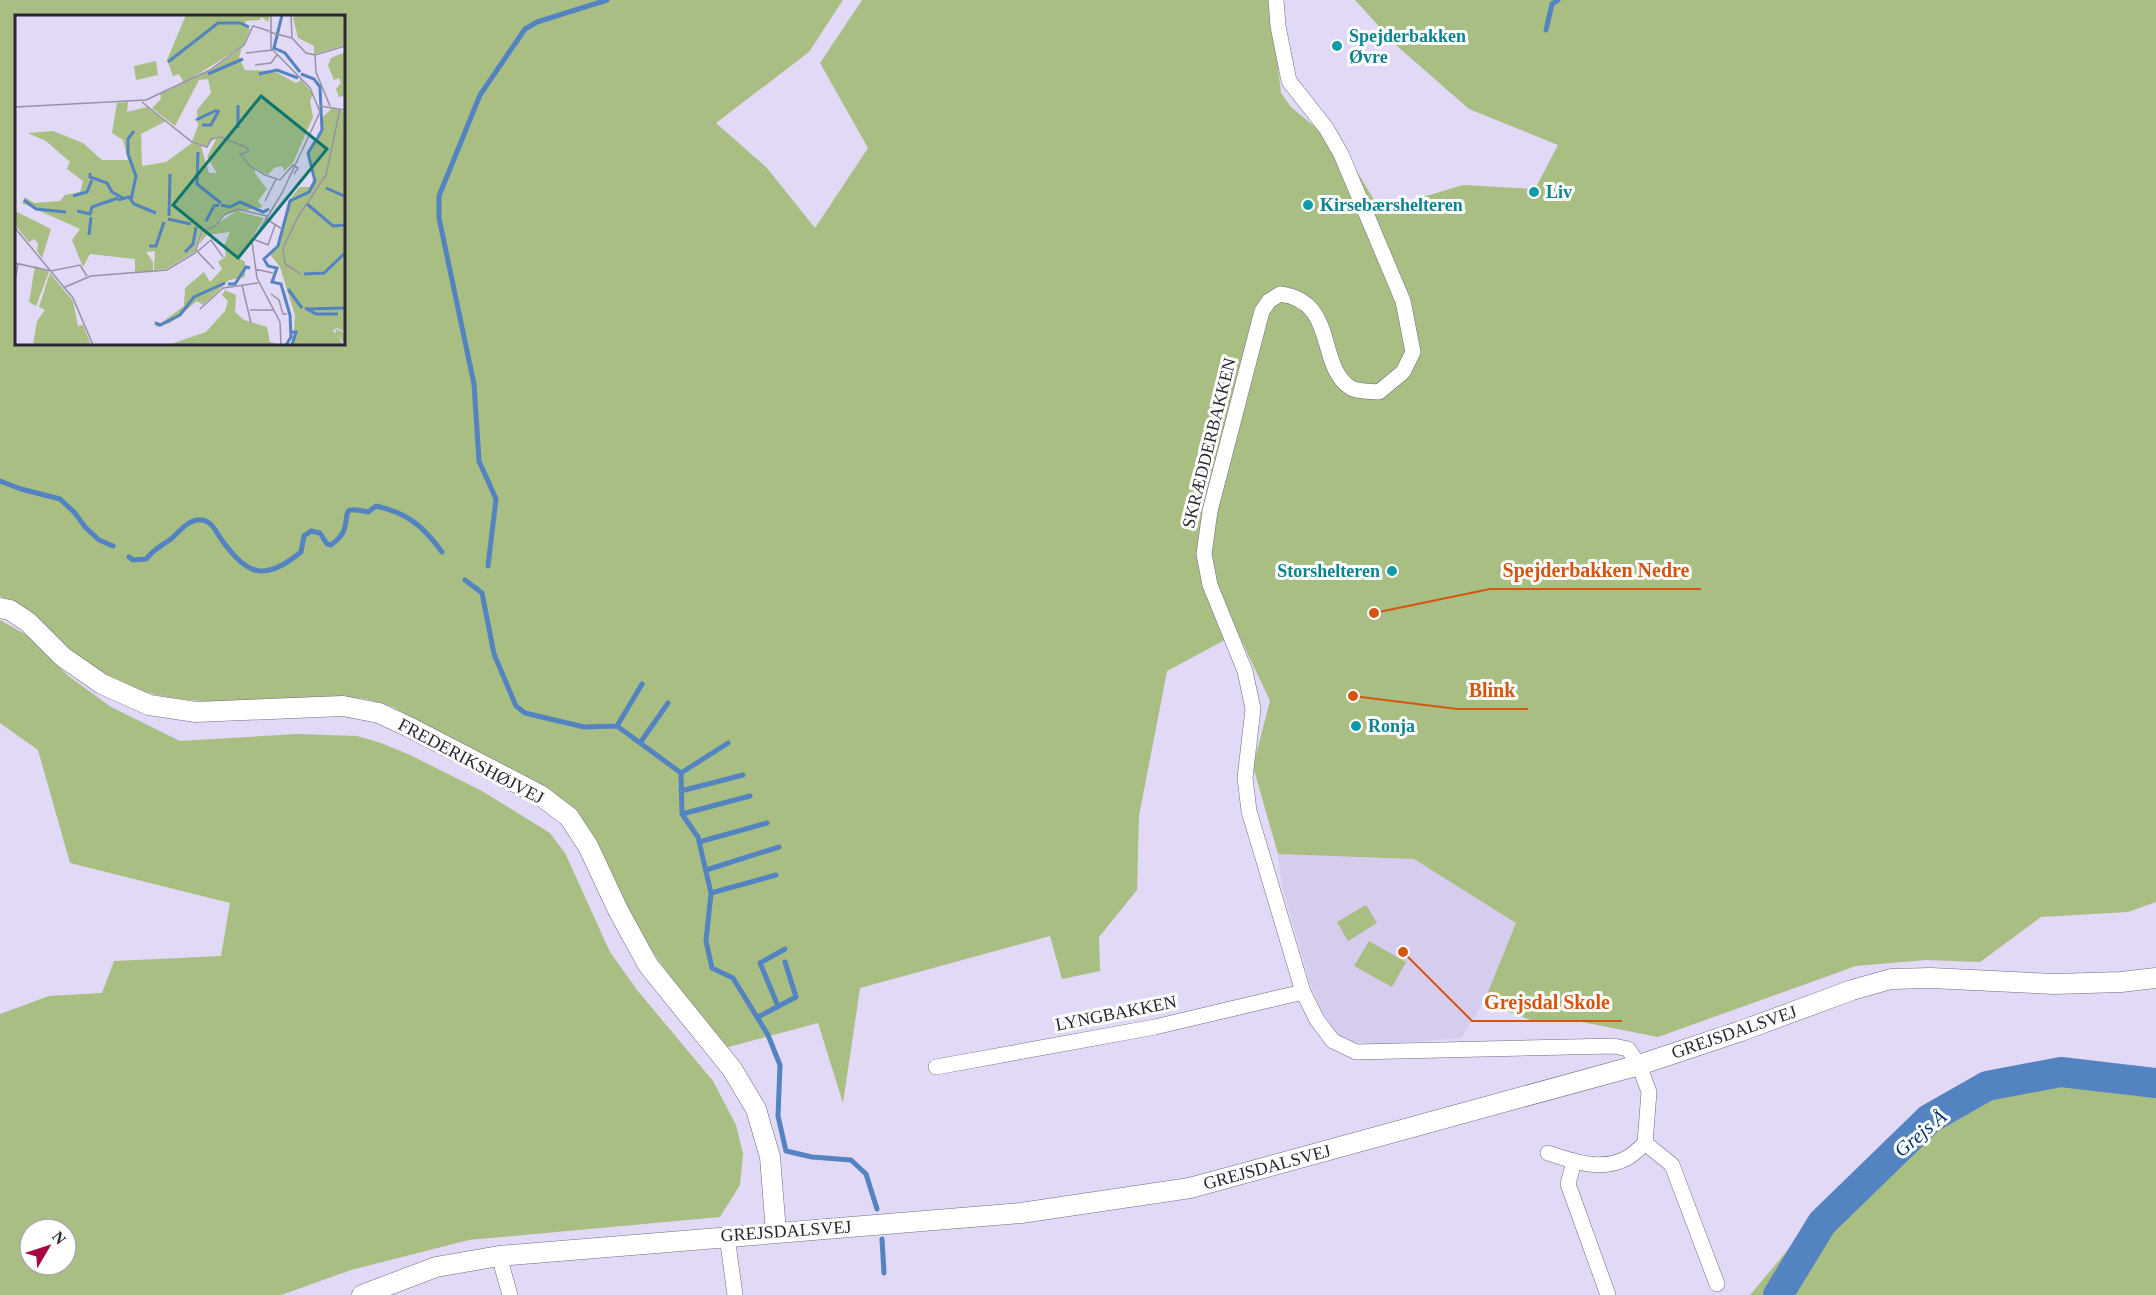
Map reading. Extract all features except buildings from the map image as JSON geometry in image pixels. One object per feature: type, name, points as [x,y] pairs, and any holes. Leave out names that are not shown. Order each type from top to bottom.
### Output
[{"type":"street","name":"SKRÆDDERBAKKEN","points":[[1276,0],[1278,27],[1288,81],[1326,128],[1341,154],[1404,301],[1413,352],[1403,372],[1379,392],[1352,388],[1338,373],[1315,313],[1300,298],[1291,295],[1280,294],[1269,301],[1262,311],[1210,511],[1205,542],[1205,569],[1245,671],[1253,709],[1245,778],[1250,811],[1303,992],[1317,1020],[1333,1041],[1356,1052],[1614,1046],[1628,1049],[1640,1065]]},
{"type":"street","name":"FREDERIKSHØJVEJ","points":[[0,608],[10,610],[28,622],[63,657],[102,684],[149,705],[196,712],[343,706],[379,713],[540,795],[568,817],[588,846],[618,910],[648,965],[732,1069],[756,1109],[770,1157],[776,1232]]},
{"type":"street","name":"GREJSDALSVEJ","points":[[366,1294],[436,1267],[500,1256],[1021,1213],[1190,1188],[1640,1065],[1852,990],[1891,979],[1931,978],[2054,984],[2121,982],[2156,978]]},
{"type":"street","name":"LYNGBAKKEN","points":[[936,1067],[1155,1027],[1303,992]]},
{"type":"street","points":[[1548,1153],[1574,1162],[1602,1165],[1626,1158],[1645,1143],[1649,1092],[1640,1065]]},
{"type":"street","points":[[1645,1143],[1672,1166],[1717,1284]]},
{"type":"street","points":[[1574,1162],[1568,1184],[1608,1295]]},
{"type":"street","points":[[727,1236],[735,1295]]},
{"type":"street","points":[[500,1256],[510,1295]]},
{"type":"shaded area","points":[[1278,854],[1414,859],[1517,923],[1484,1002],[1461,1038],[1388,1044],[1351,1042],[1338,1035],[1320,1008],[1309,980],[1282,886]]},
{"type":"green space","points":[[0,0],[843,0],[809,52],[716,123],[767,168],[815,228],[868,148],[820,63],[862,0],[1270,0],[1281,93],[1291,107],[1346,153],[1380,210],[1463,185],[1535,189],[1558,145],[1469,109],[1397,46],[1355,0],[2156,0],[2156,902],[2128,912],[2041,917],[1980,962],[1926,960],[1856,966],[1658,1037],[1577,1021],[1533,1021],[1484,1002],[1516,923],[1414,859],[1278,854],[1253,766],[1270,701],[1238,633],[1167,671],[1139,816],[1137,890],[1099,937],[1100,971],[1062,979],[1050,936],[860,988],[843,1103],[818,1023],[728,1047],[690,1003],[637,928],[577,814],[393,707],[376,702],[344,697],[197,701],[156,695],[135,689],[104,674],[71,653],[46,634],[15,605],[0,596]]},
{"type":"green space","points":[[0,620],[30,637],[67,675],[111,707],[180,741],[297,734],[357,736],[410,755],[482,791],[550,833],[565,853],[610,952],[637,990],[713,1081],[736,1125],[743,1154],[740,1185],[720,1217],[469,1240],[351,1270],[281,1295],[0,1295],[0,1014],[49,996],[102,993],[114,961],[221,956],[230,903],[70,863],[38,750],[0,723]]},
{"type":"green space","points":[[1366,905],[1377,923],[1348,941],[1337,922]]},
{"type":"green space","points":[[1369,941],[1406,962],[1392,987],[1354,966]]},
{"type":"green space","points":[[2044,1081],[2156,1088],[2156,1295],[1750,1295],[1843,1184],[1947,1115]]},
{"type":"waterway","points":[[488,566],[496,499],[479,461],[474,384],[439,218],[439,196],[480,95],[525,29],[537,22],[607,0]]},
{"type":"waterway","points":[[1546,30],[1552,4],[1558,0]]},
{"type":"waterway","points":[[0,481],[60,499],[99,540],[113,546]]},
{"type":"waterway","points":[[129,557],[133,560],[146,559],[189,523],[202,520],[211,525],[240,561],[257,571],[267,571],[288,562],[301,552],[304,536],[311,531],[320,533],[327,544],[331,545],[343,532],[350,510],[368,512],[376,506],[397,512],[414,522],[442,552]]},
{"type":"waterway","points":[[465,580],[482,593],[494,654],[516,706],[525,713],[584,727],[617,726],[681,773],[682,814],[698,837],[711,893],[706,941],[712,968],[733,978],[768,1035],[780,1065],[778,1116],[786,1151],[812,1157],[851,1160],[866,1174],[877,1209]]},
{"type":"waterway","points":[[617,726],[642,684]]},
{"type":"waterway","points":[[640,743],[668,703]]},
{"type":"waterway","points":[[681,773],[728,743]]},
{"type":"waterway","points":[[681,791],[743,775]]},
{"type":"waterway","points":[[682,814],[750,796]]},
{"type":"waterway","points":[[699,842],[767,823]]},
{"type":"waterway","points":[[706,870],[779,847]]},
{"type":"waterway","points":[[711,893],[776,875]]},
{"type":"waterway","points":[[778,1006],[760,963],[785,949]]},
{"type":"waterway","points":[[758,1017],[796,997],[785,962]]},
{"type":"waterway","name":"Grejs Å","points":[[1778,1295],[1822,1223],[1929,1119],[1987,1086],[2061,1072],[2156,1083]]},
{"type":"waterway","points":[[882,1239],[884,1273]]},
{"type":"place","name":"Spejderbakken Øvre","points":[[1337,46]]},
{"type":"place","name":"Liv","points":[[1534,192]]},
{"type":"place","name":"Kirsebærshelteren","points":[[1308,205]]},
{"type":"place","name":"Storshelteren","points":[[1392,571]]},
{"type":"place","name":"Spejderbakken Nedre","points":[[1374,613]]},
{"type":"place","name":"Blink","points":[[1353,696]]},
{"type":"place","name":"Ronja","points":[[1356,726]]},
{"type":"place","name":"Grejsdal Skole","points":[[1403,952]]}]
